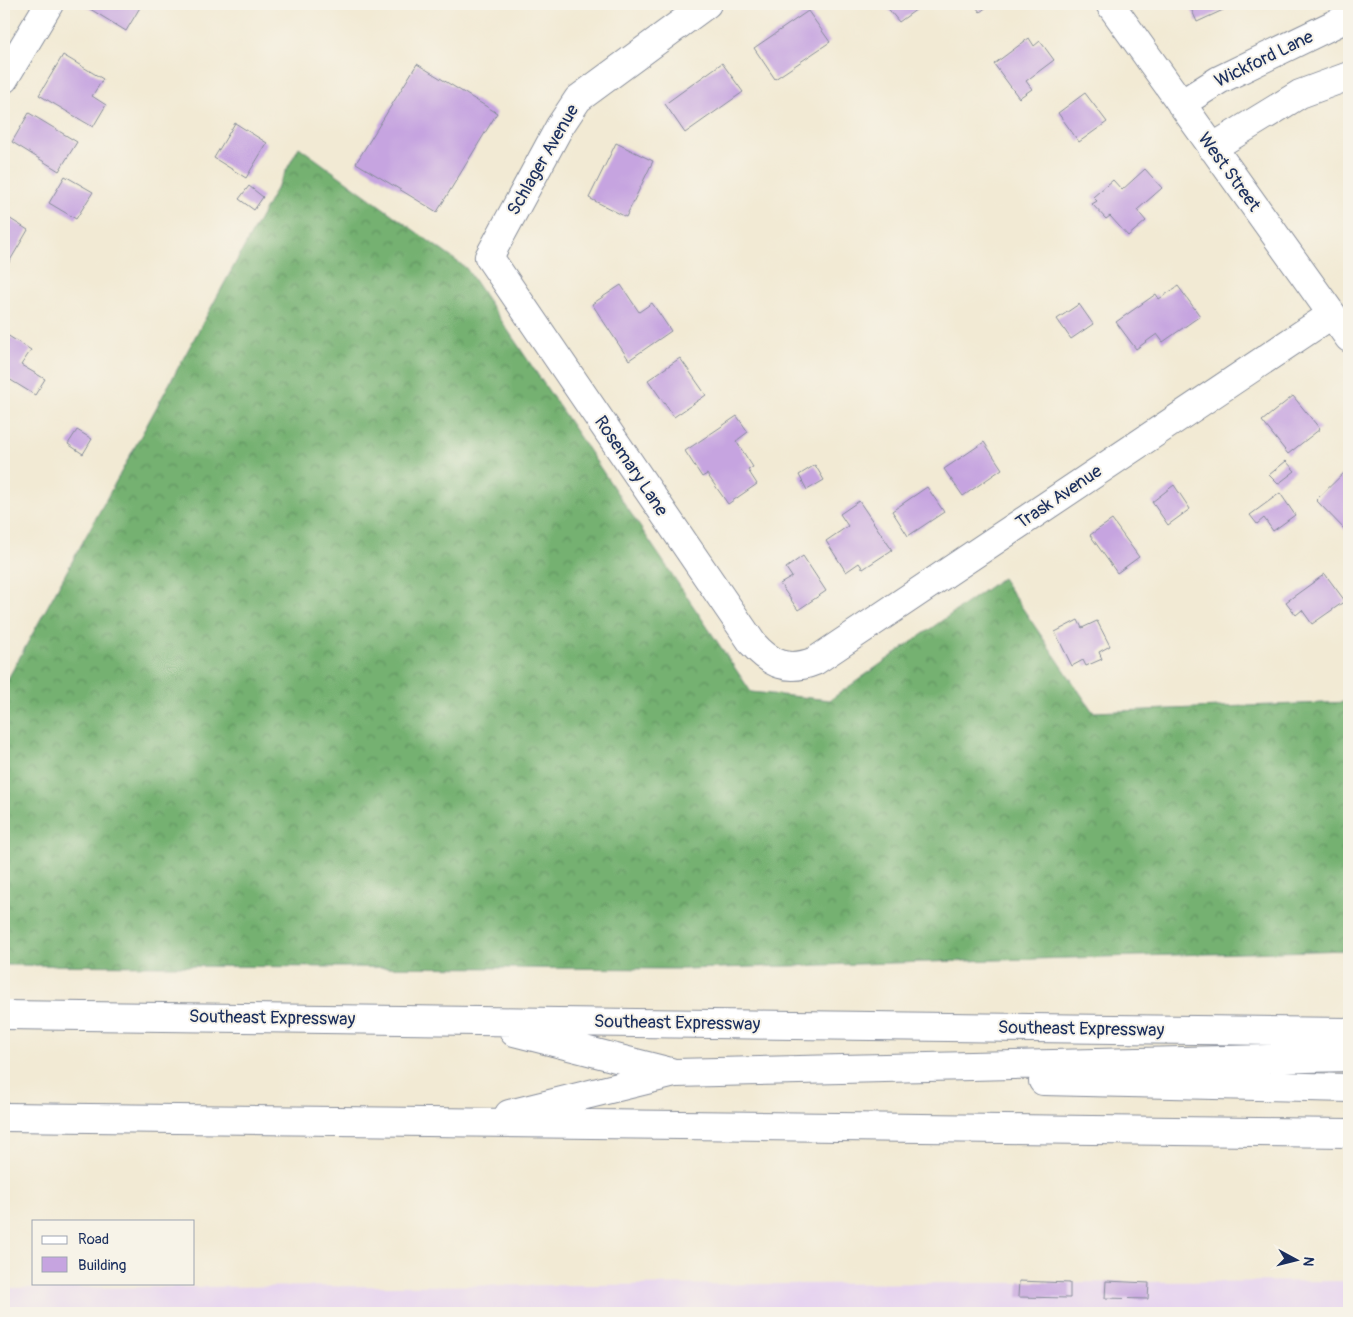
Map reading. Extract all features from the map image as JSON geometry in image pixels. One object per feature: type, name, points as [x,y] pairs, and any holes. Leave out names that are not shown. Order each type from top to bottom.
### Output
[{"type":"main road","points":[[4,80],[50,4]]},
{"type":"main road","name":"Schlager Avenue","points":[[489,257],[560,126],[578,99],[707,4]]},
{"type":"main road","name":"West Street","points":[[1110,4],[1349,338]]},
{"type":"main road","name":"Wickford Lane","points":[[1181,104],[1219,80],[1349,17]]},
{"type":"main road","points":[[1212,148],[1300,94],[1349,76]]},
{"type":"main road","name":"Rosemary Lane","points":[[489,257],[753,644],[762,655],[782,665]]},
{"type":"main road","name":"Trask Avenue","points":[[782,665],[805,665],[815,662],[1331,315]]},
{"type":"main road","name":"Southeast Expressway","points":[[4,1015],[1349,1032]]},
{"type":"main road","points":[[472,1021],[675,1073],[1349,1088]]},
{"type":"main road","points":[[471,1123],[675,1073],[1349,1057]]},
{"type":"main road","points":[[4,1117],[1349,1133]]},
{"type":"shaded area","points":[[1349,1281],[1349,1313],[4,1313],[4,1288]]},
{"type":"green space","points":[[299,147],[466,268],[751,692],[830,700],[1002,578],[1093,712],[1349,702],[1349,950],[683,969],[4,965],[4,686]]},
{"type":"building","points":[[82,4],[142,4],[126,31]]},
{"type":"building","points":[[889,4],[924,4],[899,22],[886,6]]},
{"type":"building","points":[[974,4],[991,4],[980,12]]},
{"type":"building","points":[[1189,4],[1236,4],[1197,22]]},
{"type":"building","points":[[808,11],[830,42],[775,79],[754,48]]},
{"type":"building","points":[[1029,38],[1034,46],[1040,41],[1054,60],[1026,81],[1032,89],[1019,98],[994,64]]},
{"type":"building","points":[[63,55],[103,79],[92,96],[106,105],[93,127],[39,95]]},
{"type":"building","points":[[722,63],[743,92],[685,133],[665,104]]},
{"type":"building","points":[[417,64],[497,113],[437,212],[356,163]]},
{"type":"building","points":[[1085,93],[1107,122],[1079,142],[1058,113]]},
{"type":"building","points":[[29,113],[77,142],[59,171],[12,142]]},
{"type":"building","points":[[235,123],[267,143],[246,178],[214,158]]},
{"type":"building","points":[[616,143],[653,161],[626,217],[589,198]]},
{"type":"building","points":[[1145,169],[1162,188],[1137,210],[1146,221],[1128,236],[1110,216],[1106,219],[1092,204],[1097,201],[1093,197],[1113,180],[1122,190]]},
{"type":"building","points":[[65,176],[93,192],[76,219],[49,203]]},
{"type":"building","points":[[249,186],[263,197],[254,210],[239,199]]},
{"type":"building","points":[[4,215],[28,230],[5,269],[4,268]]},
{"type":"building","points":[[621,285],[639,312],[652,303],[671,331],[629,360],[592,304]]},
{"type":"building","points":[[1178,286],[1200,316],[1163,342],[1157,334],[1136,349],[1116,322],[1156,294],[1159,299]]},
{"type":"building","points":[[1079,304],[1093,324],[1071,339],[1057,319]]},
{"type":"building","points":[[7,335],[31,350],[21,365],[45,379],[35,395],[4,376],[4,340]]},
{"type":"building","points":[[680,358],[706,395],[674,417],[648,380]]},
{"type":"building","points":[[1293,396],[1320,429],[1288,454],[1262,421]]},
{"type":"building","points":[[737,416],[748,432],[736,441],[753,467],[748,470],[757,484],[728,504],[707,474],[702,477],[685,451]]},
{"type":"building","points":[[77,430],[92,439],[83,454],[68,444]]},
{"type":"building","points":[[984,442],[1002,469],[963,496],[944,469]]},
{"type":"building","points":[[1286,461],[1295,471],[1278,484],[1269,475]]},
{"type":"building","points":[[815,465],[824,480],[807,490],[799,475]]},
{"type":"building","points":[[1349,468],[1349,534],[1316,500]]},
{"type":"building","points":[[1174,485],[1190,509],[1168,525],[1152,502]]},
{"type":"building","points":[[927,487],[944,512],[908,536],[892,511]]},
{"type":"building","points":[[1280,493],[1295,515],[1273,531],[1264,518],[1257,524],[1250,515]]},
{"type":"building","points":[[859,501],[892,550],[863,569],[859,563],[846,572],[826,541],[848,526],[840,514]]},
{"type":"building","points":[[1112,520],[1139,557],[1117,573],[1090,535]]},
{"type":"building","points":[[803,556],[826,591],[798,610],[780,584],[792,577],[786,568]]},
{"type":"building","points":[[1325,574],[1345,601],[1312,624],[1302,610],[1296,615],[1286,602]]},
{"type":"building","points":[[1078,620],[1082,628],[1097,621],[1110,646],[1099,652],[1102,659],[1086,666],[1083,660],[1072,666],[1055,632]]},
{"type":"building","points":[[1019,1281],[1070,1283],[1070,1298],[1018,1297]]},
{"type":"building","points":[[1106,1281],[1149,1283],[1148,1299],[1105,1298]]}]
